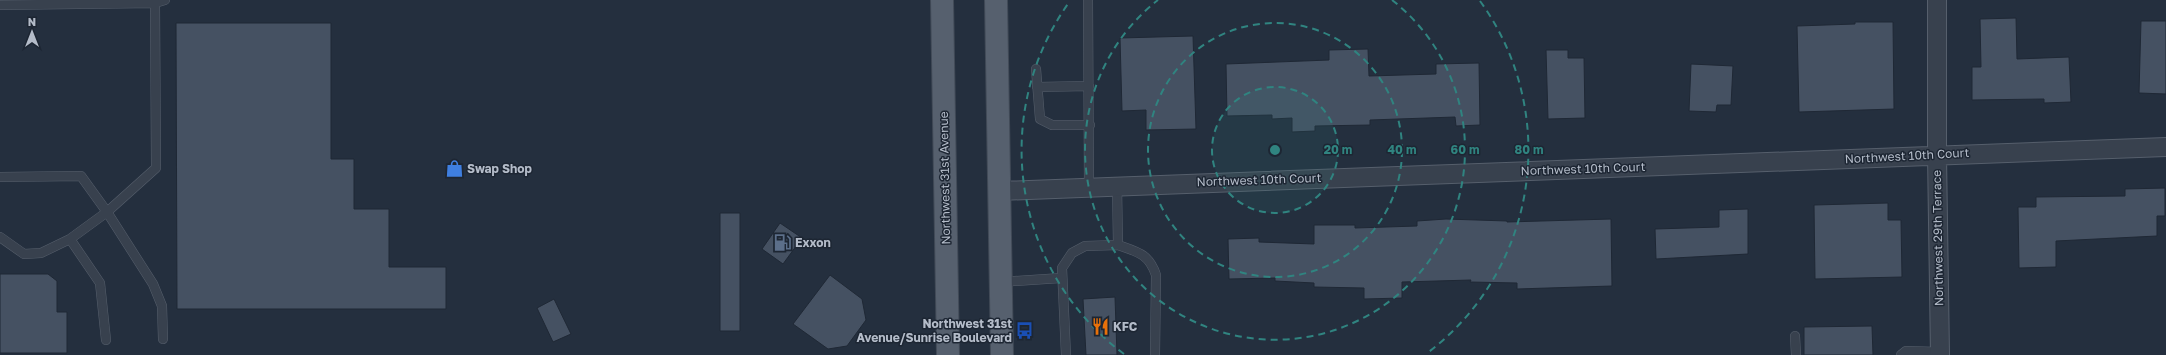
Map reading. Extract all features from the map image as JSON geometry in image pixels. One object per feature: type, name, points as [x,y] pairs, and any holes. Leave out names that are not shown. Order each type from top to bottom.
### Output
[{"type":"main road","name":"Northwest 31st Avenue","points":[[942,0],[948,355]]},
{"type":"main road","points":[[996,0],[1002,355]]},
{"type":"street","name":"Northwest 29th Terrace","points":[[1937,0],[1937,155],[1940,354]]},
{"type":"street","name":"Northwest 10th Court","points":[[1000,191],[1089,189],[1117,186],[2166,147]]},
{"type":"lane","points":[[0,6],[155,2],[165,0]]},
{"type":"lane","points":[[1088,0],[1090,125],[1089,189]]},
{"type":"lane","points":[[0,237],[24,254],[41,253],[70,239],[107,212],[156,168],[155,2]]},
{"type":"lane","points":[[1036,69],[1040,119],[1052,125],[1090,125]]},
{"type":"lane","points":[[1037,87],[1089,86]]},
{"type":"lane","points":[[0,177],[81,176],[107,212],[153,284],[162,306],[163,340]]},
{"type":"lane","points":[[1117,186],[1118,245]]},
{"type":"lane","points":[[70,239],[100,282],[106,340]]},
{"type":"lane","points":[[1066,355],[1061,278],[1062,268],[1072,253],[1085,246],[1118,245],[1140,252],[1152,263],[1156,276],[1155,355]]},
{"type":"lane","points":[[1000,282],[1061,278]]},
{"type":"lane","points":[[1795,336],[1796,355]]},
{"type":"lane","points":[[1901,355],[1906,351],[1940,354]]},
{"type":"building","points":[[2016,18],[2017,59],[2069,57],[2071,102],[2044,103],[2044,99],[1972,100],[1972,67],[1981,67],[1980,19]]},
{"type":"building","points":[[2141,21],[2166,21],[2166,94],[2139,93]]},
{"type":"building","points":[[1855,22],[1893,22],[1894,109],[1799,112],[1797,26],[1855,24]]},
{"type":"building","points":[[176,23],[331,23],[331,159],[354,159],[354,209],[389,209],[389,267],[446,267],[446,309],[177,309]]},
{"type":"building","points":[[1193,36],[1196,129],[1146,130],[1146,110],[1122,111],[1120,38]]},
{"type":"building","points":[[1368,49],[1369,76],[1436,74],[1436,64],[1479,63],[1480,125],[1456,126],[1455,117],[1370,120],[1370,125],[1315,126],[1315,131],[1292,132],[1292,118],[1272,119],[1272,115],[1227,116],[1226,64],[1329,60],[1329,50]]},
{"type":"building","points":[[1546,50],[1568,50],[1568,58],[1584,58],[1585,118],[1548,119]]},
{"type":"building","points":[[1691,64],[1733,66],[1731,105],[1717,105],[1716,112],[1689,111]]},
{"type":"building","points":[[2165,188],[2165,216],[2157,216],[2157,236],[2056,241],[2056,267],[2019,268],[2018,207],[2036,207],[2036,197],[2125,196],[2125,189]]},
{"type":"building","points":[[1888,203],[1888,220],[1901,220],[1902,277],[1815,279],[1814,205]]},
{"type":"building","points":[[1748,209],[1748,254],[1656,259],[1655,229],[1719,227],[1719,210]]},
{"type":"building","points":[[720,213],[740,213],[740,331],[720,331]]},
{"type":"building","points":[[1446,219],[1507,222],[1611,219],[1612,286],[1517,289],[1517,283],[1470,282],[1471,280],[1402,282],[1402,298],[1364,299],[1364,288],[1314,287],[1314,283],[1275,281],[1275,278],[1229,279],[1228,239],[1259,238],[1259,242],[1314,244],[1314,225],[1355,225],[1355,228],[1417,226],[1417,221]]},
{"type":"building","name":"Exxon","points":[[780,223],[802,238],[783,264],[762,249]]},
{"type":"building","points":[[0,274],[48,274],[57,281],[57,312],[67,312],[67,353],[0,353]]},
{"type":"building","points":[[830,275],[862,299],[866,320],[847,346],[828,349],[793,324]]},
{"type":"building","name":"KFC","points":[[1115,297],[1117,355],[1086,355],[1083,299]]},
{"type":"building","points":[[554,299],[571,334],[553,342],[537,308]]},
{"type":"building","points":[[1872,326],[1873,355],[1804,355],[1804,327]]},
{"type":"place","name":"Swap Shop","points":[[454,169]]},
{"type":"place","name":"Exxon","points":[[782,243]]},
{"type":"place","name":"KFC","points":[[1100,327]]},
{"type":"place","name":"Northwest 31st Avenue/Sunrise Boulevard","points":[[1025,331]]}]
